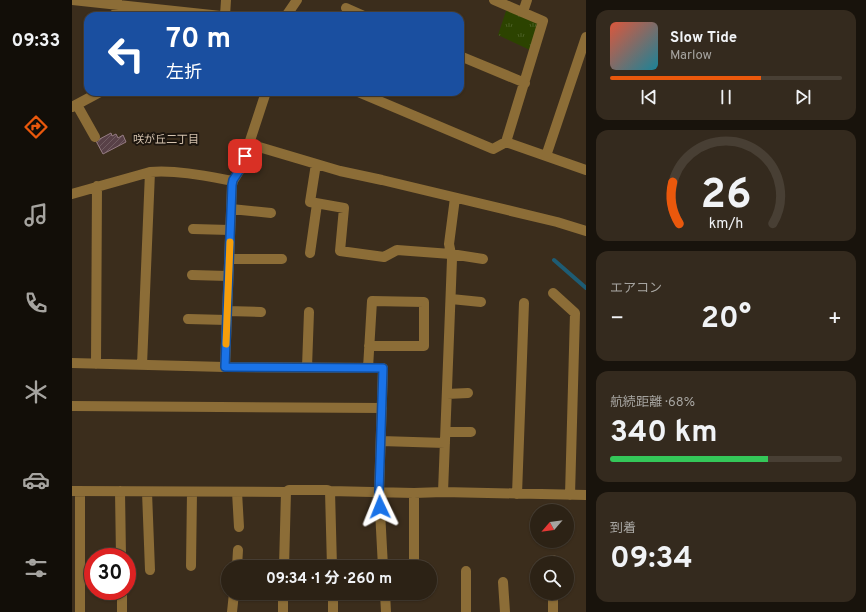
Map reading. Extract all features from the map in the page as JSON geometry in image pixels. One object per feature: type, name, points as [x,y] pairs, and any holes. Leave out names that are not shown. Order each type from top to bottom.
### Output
[{"type":"street","points":[[72,0],[117,2],[191,12]]},
{"type":"street","points":[[224,12],[226,0]]},
{"type":"street","points":[[288,12],[296,0]]},
{"type":"street","points":[[367,96],[493,149],[506,142],[543,21],[494,0]]},
{"type":"street","points":[[523,12],[527,0]]},
{"type":"street","points":[[116,12],[117,2]]},
{"type":"street","points":[[346,8],[355,12]]},
{"type":"street","points":[[546,156],[582,65],[586,37]]},
{"type":"street","points":[[464,58],[525,83]]},
{"type":"street","points":[[95,96],[78,109],[95,137]]},
{"type":"street","points":[[225,367],[232,185],[233,180],[241,168],[265,96]]},
{"type":"street","points":[[506,142],[586,170]]},
{"type":"street","points":[[249,144],[340,172],[382,180],[557,222],[586,231]]},
{"type":"street","points":[[316,164],[310,202],[344,208],[340,251],[384,258],[397,250],[451,254],[484,259]]},
{"type":"street","points":[[72,194],[150,172],[160,171],[233,180]]},
{"type":"street","points":[[142,365],[150,172]]},
{"type":"street","points":[[96,364],[97,186]]},
{"type":"street","points":[[443,492],[452,259],[449,244],[455,198]]},
{"type":"street","points":[[310,253],[317,204]]},
{"type":"street","points":[[231,209],[271,213]]},
{"type":"street","points":[[193,229],[230,230]]},
{"type":"street","points":[[229,259],[282,259]]},
{"type":"street","points":[[192,275],[228,276]]},
{"type":"street","points":[[553,292],[575,313],[570,495]]},
{"type":"street","points":[[451,299],[481,302]]},
{"type":"street","points":[[368,368],[369,346],[372,301],[424,302],[424,346],[369,346]]},
{"type":"street","points":[[517,494],[524,303]]},
{"type":"street","points":[[188,319],[261,312]]},
{"type":"street","points":[[307,367],[309,312]]},
{"type":"street","points":[[72,364],[383,368],[379,492],[383,560]]},
{"type":"street","points":[[447,394],[468,393]]},
{"type":"street","points":[[72,406],[382,408]]},
{"type":"street","points":[[446,432],[471,432]]},
{"type":"street","points":[[381,441],[445,443]]},
{"type":"street","points":[[80,612],[76,491],[286,492],[289,490],[327,490],[414,493],[443,492],[586,495]]},
{"type":"street","points":[[120,491],[121,548]]},
{"type":"street","points":[[330,491],[332,560]]},
{"type":"street","points":[[148,492],[150,570]]},
{"type":"street","points":[[191,566],[192,492]]},
{"type":"street","points":[[237,492],[239,527]]},
{"type":"street","points":[[284,560],[286,492]]},
{"type":"street","points":[[414,493],[414,560]]},
{"type":"street","points":[[237,560],[238,550]]},
{"type":"street","points":[[466,571],[466,612]]},
{"type":"street","points":[[503,582],[504,612]]},
{"type":"street","points":[[122,600],[122,612]]},
{"type":"street","points":[[232,612],[233,600]]},
{"type":"street","points":[[283,600],[283,612]]},
{"type":"street","points":[[333,600],[334,612]]},
{"type":"street","points":[[385,600],[386,612]]},
{"type":"street","points":[[553,600],[553,612]]},
{"type":"green space","points":[[507,8],[541,22],[532,51],[498,35]]},
{"type":"building","points":[[111,133],[112,136],[116,134],[118,138],[123,135],[126,142],[103,154],[96,141]]},
{"type":"waterway","points":[[554,260],[586,288]]},
{"type":"slow traffic","points":[[226,344],[230,242]]},
{"type":"district","name":"咲が丘二丁目","points":[[166,139]]},
{"type":"route","points":[[245,156],[241,168],[233,180],[232,185],[225,367],[383,368],[379,492],[380,507]]}]
